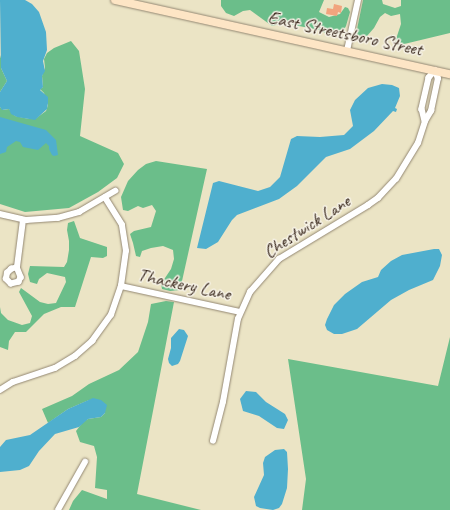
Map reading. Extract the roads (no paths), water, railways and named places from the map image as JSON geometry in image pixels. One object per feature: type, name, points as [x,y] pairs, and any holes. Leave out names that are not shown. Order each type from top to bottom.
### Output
[{"type":"main road","name":"East Streetsboro Street","points":[[115,0],[450,74]]},
{"type":"street","points":[[347,51],[358,0]]},
{"type":"street","name":"Chestwick Lane","points":[[424,121],[422,109],[429,78],[435,70]]},
{"type":"street","name":"Chestwick Lane","points":[[213,441],[227,383],[234,335],[240,312],[257,282],[279,259],[368,206],[388,188],[411,157],[418,143],[424,121],[432,110],[438,79],[435,70]]},
{"type":"street","points":[[0,214],[23,220],[46,220],[66,217],[79,212],[115,191]]},
{"type":"street","points":[[0,390],[20,379],[65,363],[84,349],[105,324],[115,305],[121,286],[126,252],[125,238],[117,215],[105,198]]},
{"type":"street","points":[[17,267],[23,220]]},
{"type":"street","name":"Thackery Lane","points":[[121,286],[240,312]]},
{"type":"street","points":[[58,510],[85,462]]},
{"type":"water","points":[[0,0],[25,0],[32,4],[39,12],[46,32],[47,50],[43,61],[45,71],[42,76],[43,87],[40,90],[48,97],[48,103],[47,109],[35,120],[17,117],[11,114],[9,109],[2,110],[0,107],[0,92],[7,81],[1,68]]},
{"type":"water","points":[[382,84],[392,85],[399,88],[400,96],[395,108],[397,109],[396,112],[393,111],[374,131],[350,149],[326,157],[297,186],[279,199],[237,215],[232,220],[218,242],[206,249],[197,248],[213,183],[219,181],[258,191],[270,187],[280,177],[291,139],[297,136],[320,137],[344,135],[353,126],[350,110],[355,100],[368,88]]},
{"type":"water","points":[[0,117],[46,130],[56,140],[58,155],[52,155],[49,146],[46,143],[38,150],[23,147],[20,142],[16,141],[7,147],[6,152],[0,154]]},
{"type":"water","points":[[439,249],[442,255],[440,266],[433,280],[409,290],[391,300],[357,329],[342,334],[334,334],[327,330],[325,325],[334,305],[345,294],[362,282],[378,277],[381,270],[391,261],[402,255]]},
{"type":"water","points":[[179,329],[184,330],[188,336],[180,361],[178,364],[172,366],[168,359],[171,348],[171,338]]},
{"type":"water","points":[[246,391],[256,392],[266,402],[285,414],[288,420],[284,429],[277,428],[259,416],[243,411],[240,399]]},
{"type":"water","points":[[93,398],[101,400],[107,405],[105,413],[101,417],[88,419],[79,427],[55,434],[39,451],[29,466],[20,470],[0,472],[0,447],[6,440],[30,435],[68,409]]},
{"type":"water","points":[[284,449],[287,452],[288,469],[287,488],[282,504],[279,508],[273,510],[260,508],[256,506],[254,497],[264,475],[263,463],[265,457],[275,450]]}]
